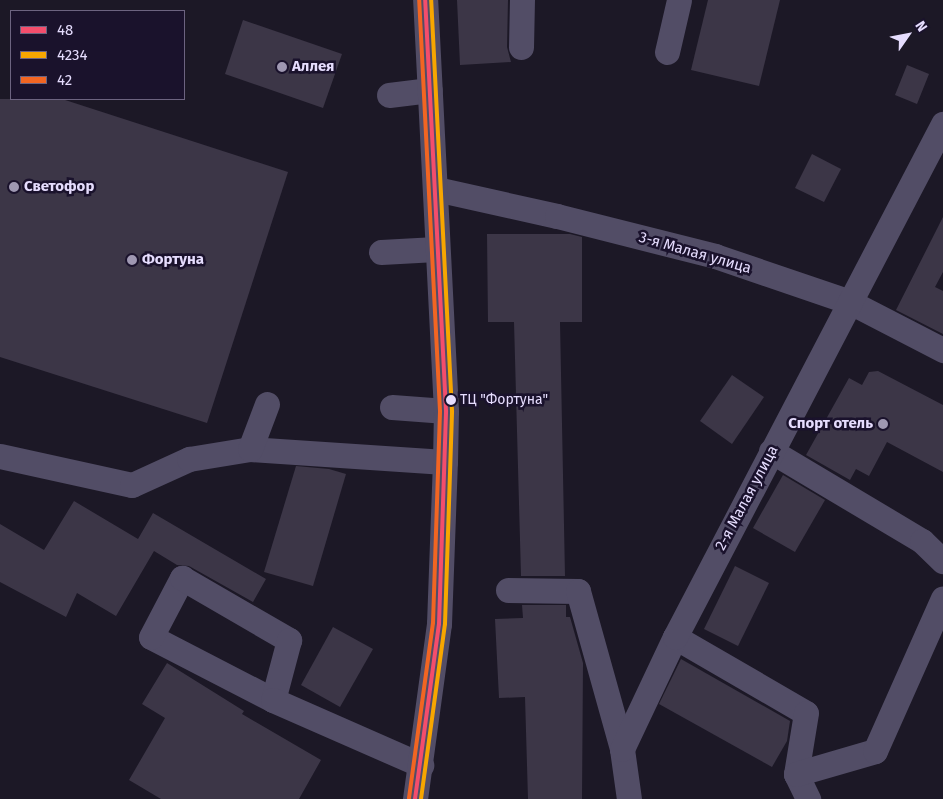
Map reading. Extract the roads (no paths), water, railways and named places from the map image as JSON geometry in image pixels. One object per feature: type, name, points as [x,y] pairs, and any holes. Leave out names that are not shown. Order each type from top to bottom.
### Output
[{"type":"street","points":[[415,799],[439,624],[446,411],[436,249],[436,189],[425,0]]},
{"type":"street","points":[[521,47],[522,0]]},
{"type":"street","points":[[667,52],[680,0]]},
{"type":"street","points":[[389,95],[430,90]]},
{"type":"street","name":"2-я Малая улица","points":[[622,749],[675,637],[943,124]]},
{"type":"street","name":"3-я Малая улица","points":[[436,189],[557,216],[716,256],[850,302],[943,350]]},
{"type":"street","points":[[381,252],[436,249]]},
{"type":"street","points":[[250,450],[267,404]]},
{"type":"street","points":[[392,407],[446,411]]},
{"type":"street","points":[[0,456],[132,485],[189,459],[250,450],[445,462]]},
{"type":"street","points":[[771,451],[922,540],[943,561]]},
{"type":"street","points":[[273,700],[290,640],[182,578],[151,637],[273,700],[421,765]]},
{"type":"street","points":[[508,590],[578,591],[622,749],[629,799]]},
{"type":"street","points":[[796,774],[875,751],[943,598]]},
{"type":"street","points":[[675,637],[806,713],[796,774],[808,799]]},
{"type":"place","name":"Аллея","points":[[282,67]]},
{"type":"place","name":"Светофор","points":[[14,187]]},
{"type":"place","name":"Фортуна","points":[[132,260]]},
{"type":"place","name":"ТЦ \"Фортуна\"","points":[[451,400]]},
{"type":"place","name":"Спорт отель","points":[[883,424]]}]
